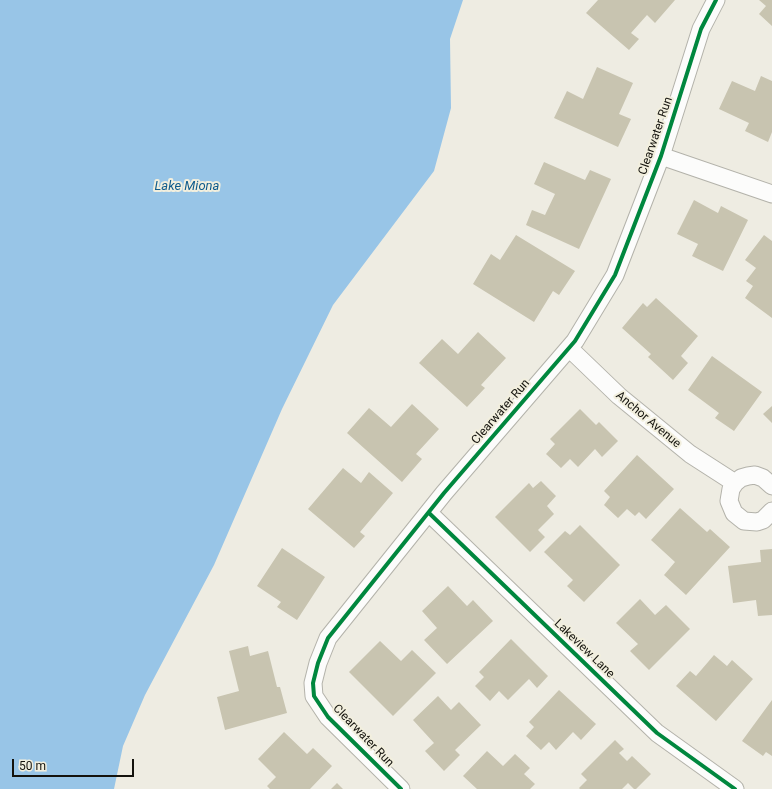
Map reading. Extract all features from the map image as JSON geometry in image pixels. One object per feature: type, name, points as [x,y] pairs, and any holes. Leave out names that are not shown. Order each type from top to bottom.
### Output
[{"type":"street","name":"Clearwater Run","points":[[402,789],[328,717],[314,696],[313,683],[318,663],[328,638],[428,513],[575,341],[615,275],[661,156],[700,29],[716,0]]},
{"type":"street","points":[[661,156],[772,194]]},
{"type":"street","name":"Anchor Avenue","points":[[569,348],[619,396],[690,454],[735,483]]},
{"type":"street","points":[[772,486],[763,478],[756,475],[748,476],[741,478],[735,483],[729,495],[730,508],[738,518],[744,521],[757,522],[769,516],[772,511]]},
{"type":"street","name":"Lakeview Lane","points":[[428,513],[656,733],[735,789]]},
{"type":"water","name":"Lake Miona","points":[[0,0],[463,0],[450,39],[451,108],[434,171],[333,305],[282,409],[214,565],[145,695],[123,746],[114,789],[0,789]]},
{"type":"building","points":[[598,0],[675,0],[655,23],[647,15],[631,33],[639,39],[629,50],[586,13]]},
{"type":"building","points":[[759,0],[772,0],[772,26],[759,14],[766,6]]},
{"type":"building","points":[[597,67],[633,83],[619,114],[631,119],[618,147],[554,118],[567,91],[583,99]]},
{"type":"building","points":[[761,76],[772,81],[772,132],[768,142],[745,131],[749,123],[719,109],[732,81],[755,91]]},
{"type":"building","points":[[544,162],[585,180],[590,170],[611,179],[579,249],[526,225],[532,210],[545,215],[555,194],[534,184]]},
{"type":"building","points":[[694,200],[718,213],[721,206],[748,220],[723,271],[692,256],[698,244],[677,234]]},
{"type":"building","points":[[516,235],[575,271],[559,295],[553,291],[534,322],[473,284],[491,254],[500,260]]},
{"type":"building","points":[[764,235],[772,241],[772,318],[745,298],[753,286],[746,281],[756,268],[745,260]]},
{"type":"building","points":[[656,298],[698,336],[681,356],[688,363],[673,380],[648,357],[651,354],[622,328],[643,303],[647,307]]},
{"type":"building","points":[[478,332],[506,358],[481,385],[485,388],[467,407],[419,363],[442,339],[458,354]]},
{"type":"building","points":[[712,356],[762,392],[734,431],[715,418],[719,413],[688,390]]},
{"type":"building","points":[[412,404],[439,429],[416,454],[422,459],[402,482],[347,433],[369,408],[391,427]]},
{"type":"building","points":[[772,406],[772,423],[763,414]]},
{"type":"building","points":[[580,409],[596,425],[599,422],[618,441],[602,457],[595,449],[578,467],[570,459],[561,468],[546,454],[555,444],[550,439]]},
{"type":"building","points":[[637,455],[674,489],[646,519],[639,512],[635,516],[627,509],[618,518],[604,505],[610,497],[604,491]]},
{"type":"building","points":[[343,468],[361,483],[369,472],[393,493],[360,532],[365,536],[354,548],[308,509]]},
{"type":"building","points":[[541,481],[556,496],[547,506],[554,514],[538,530],[545,537],[530,552],[495,517],[529,483],[533,488]]},
{"type":"building","points":[[680,508],[707,532],[710,529],[730,547],[686,595],[664,575],[675,562],[651,540]]},
{"type":"building","points":[[580,525],[620,565],[584,602],[567,586],[573,580],[544,552],[565,531],[570,535]]},
{"type":"building","points":[[282,548],[325,577],[297,620],[277,607],[281,602],[257,586]]},
{"type":"building","points":[[772,549],[772,615],[758,616],[756,600],[733,603],[728,566],[761,562],[760,550]]},
{"type":"building","points":[[448,586],[467,606],[473,600],[493,621],[447,664],[424,640],[437,628],[422,611]]},
{"type":"building","points":[[640,599],[655,615],[666,605],[690,629],[649,670],[630,651],[638,644],[616,623]]},
{"type":"building","points":[[511,639],[548,676],[537,688],[529,679],[508,700],[499,691],[490,701],[475,686],[484,677],[479,672]]},
{"type":"building","points":[[380,641],[401,661],[412,650],[436,673],[393,716],[349,672]]},
{"type":"building","points":[[248,646],[250,656],[268,651],[277,687],[280,687],[287,713],[225,730],[217,697],[239,691],[229,651]]},
{"type":"building","points":[[714,655],[727,666],[732,660],[753,679],[716,721],[676,686],[690,671],[696,676]]},
{"type":"building","points":[[559,690],[596,724],[581,740],[573,732],[556,750],[549,742],[541,750],[526,736],[534,727],[529,722]]},
{"type":"building","points":[[438,696],[451,710],[459,702],[481,725],[455,750],[460,755],[444,771],[425,751],[434,743],[413,720]]},
{"type":"building","points":[[772,700],[772,756],[766,752],[763,756],[742,741]]},
{"type":"building","points":[[284,732],[307,754],[313,748],[332,766],[310,789],[270,789],[267,786],[276,777],[258,759]]},
{"type":"building","points":[[615,740],[624,749],[619,753],[627,761],[632,756],[651,774],[636,789],[628,783],[622,789],[580,789],[579,788],[587,780],[581,774]]},
{"type":"building","points":[[487,751],[503,766],[515,754],[530,768],[524,774],[535,784],[530,789],[477,789],[463,776]]},
{"type":"building","points":[[337,783],[343,789],[331,789]]},
{"type":"cycle path","points":[[401,789],[328,717],[314,696],[313,683],[318,663],[328,638],[444,493],[575,341],[615,275],[661,156],[701,29],[716,0]]},
{"type":"cycle path","points":[[429,513],[657,733],[735,789]]}]
